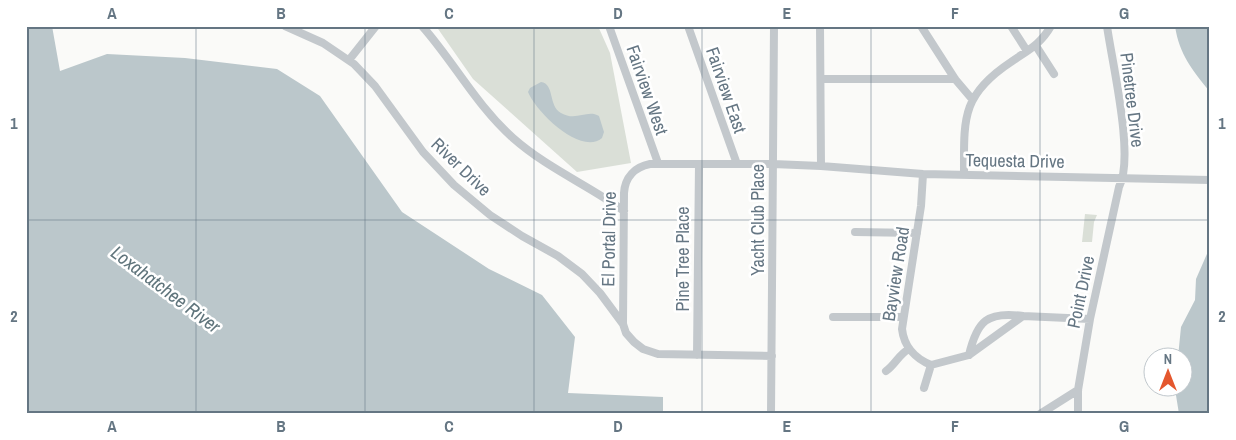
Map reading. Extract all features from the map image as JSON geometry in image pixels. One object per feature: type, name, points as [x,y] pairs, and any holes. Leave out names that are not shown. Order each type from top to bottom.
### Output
[{"type":"street","name":"River Drive","points":[[285,26],[324,43],[349,60],[375,86],[423,152],[454,184],[496,219],[558,256],[582,274],[600,293],[623,324]]},
{"type":"street","points":[[349,60],[376,26]]},
{"type":"street","points":[[422,26],[473,95],[492,118],[513,138],[545,162],[595,191],[624,212]]},
{"type":"street","name":"Fairview West","points":[[609,26],[658,163]]},
{"type":"street","name":"Fairview East","points":[[688,26],[737,164]]},
{"type":"street","name":"Yacht Club Place","points":[[771,414],[774,26]]},
{"type":"street","points":[[820,26],[821,166]]},
{"type":"street","points":[[921,26],[955,79],[972,100]]},
{"type":"street","points":[[1010,26],[1027,51]]},
{"type":"street","points":[[964,174],[964,129],[972,100],[991,76],[1036,46],[1051,26]]},
{"type":"street","name":"Pinetree Drive","points":[[1107,26],[1124,132],[1124,178]]},
{"type":"street","points":[[1036,46],[1054,74]]},
{"type":"street","points":[[821,79],[955,79]]},
{"type":"street","name":"El Portal Drive","points":[[623,324],[624,188],[628,178],[639,167],[658,163],[821,166]]},
{"type":"street","name":"Pine Tree Place","points":[[697,355],[699,164]]},
{"type":"street","name":"Tequesta Drive","points":[[821,166],[923,174],[1210,180]]},
{"type":"street","name":"Bayview Road","points":[[909,349],[902,334],[903,317],[921,206],[923,174]]},
{"type":"street","name":"Point Drive","points":[[1078,414],[1078,390],[1090,319],[1119,187],[1124,178]]},
{"type":"street","points":[[855,232],[917,233]]},
{"type":"street","points":[[969,355],[973,338],[985,320],[1008,314],[1090,319]]},
{"type":"street","points":[[886,371],[894,365],[903,352],[909,349],[924,362],[931,365],[969,355],[1024,316]]},
{"type":"street","points":[[832,317],[903,317]]},
{"type":"street","points":[[623,324],[626,333],[637,344],[650,352],[658,354],[772,356]]},
{"type":"street","points":[[924,388],[931,365]]},
{"type":"street","points":[[1040,414],[1078,390]]},
{"type":"shaded area","points":[[436,26],[598,26],[610,53],[631,163],[577,172],[473,79]]},
{"type":"shaded area","points":[[1085,214],[1097,215],[1094,222],[1092,242],[1082,242]]},
{"type":"water","name":"Loxahatchee River","points":[[26,26],[52,26],[60,71],[107,54],[185,58],[277,69],[320,96],[402,212],[489,269],[542,295],[575,337],[568,393],[663,397],[663,411],[573,412],[571,414],[26,414]]},
{"type":"water","points":[[1175,26],[1210,26],[1210,92],[1183,54]]},
{"type":"water","points":[[541,82],[548,87],[554,105],[561,113],[572,116],[595,114],[599,116],[604,132],[602,138],[593,142],[571,137],[549,120],[528,92],[530,88]]},
{"type":"water","points":[[1210,247],[1210,414],[1179,414],[1177,398],[1194,398],[1194,348],[1179,348],[1181,327],[1195,300],[1196,279]]}]
